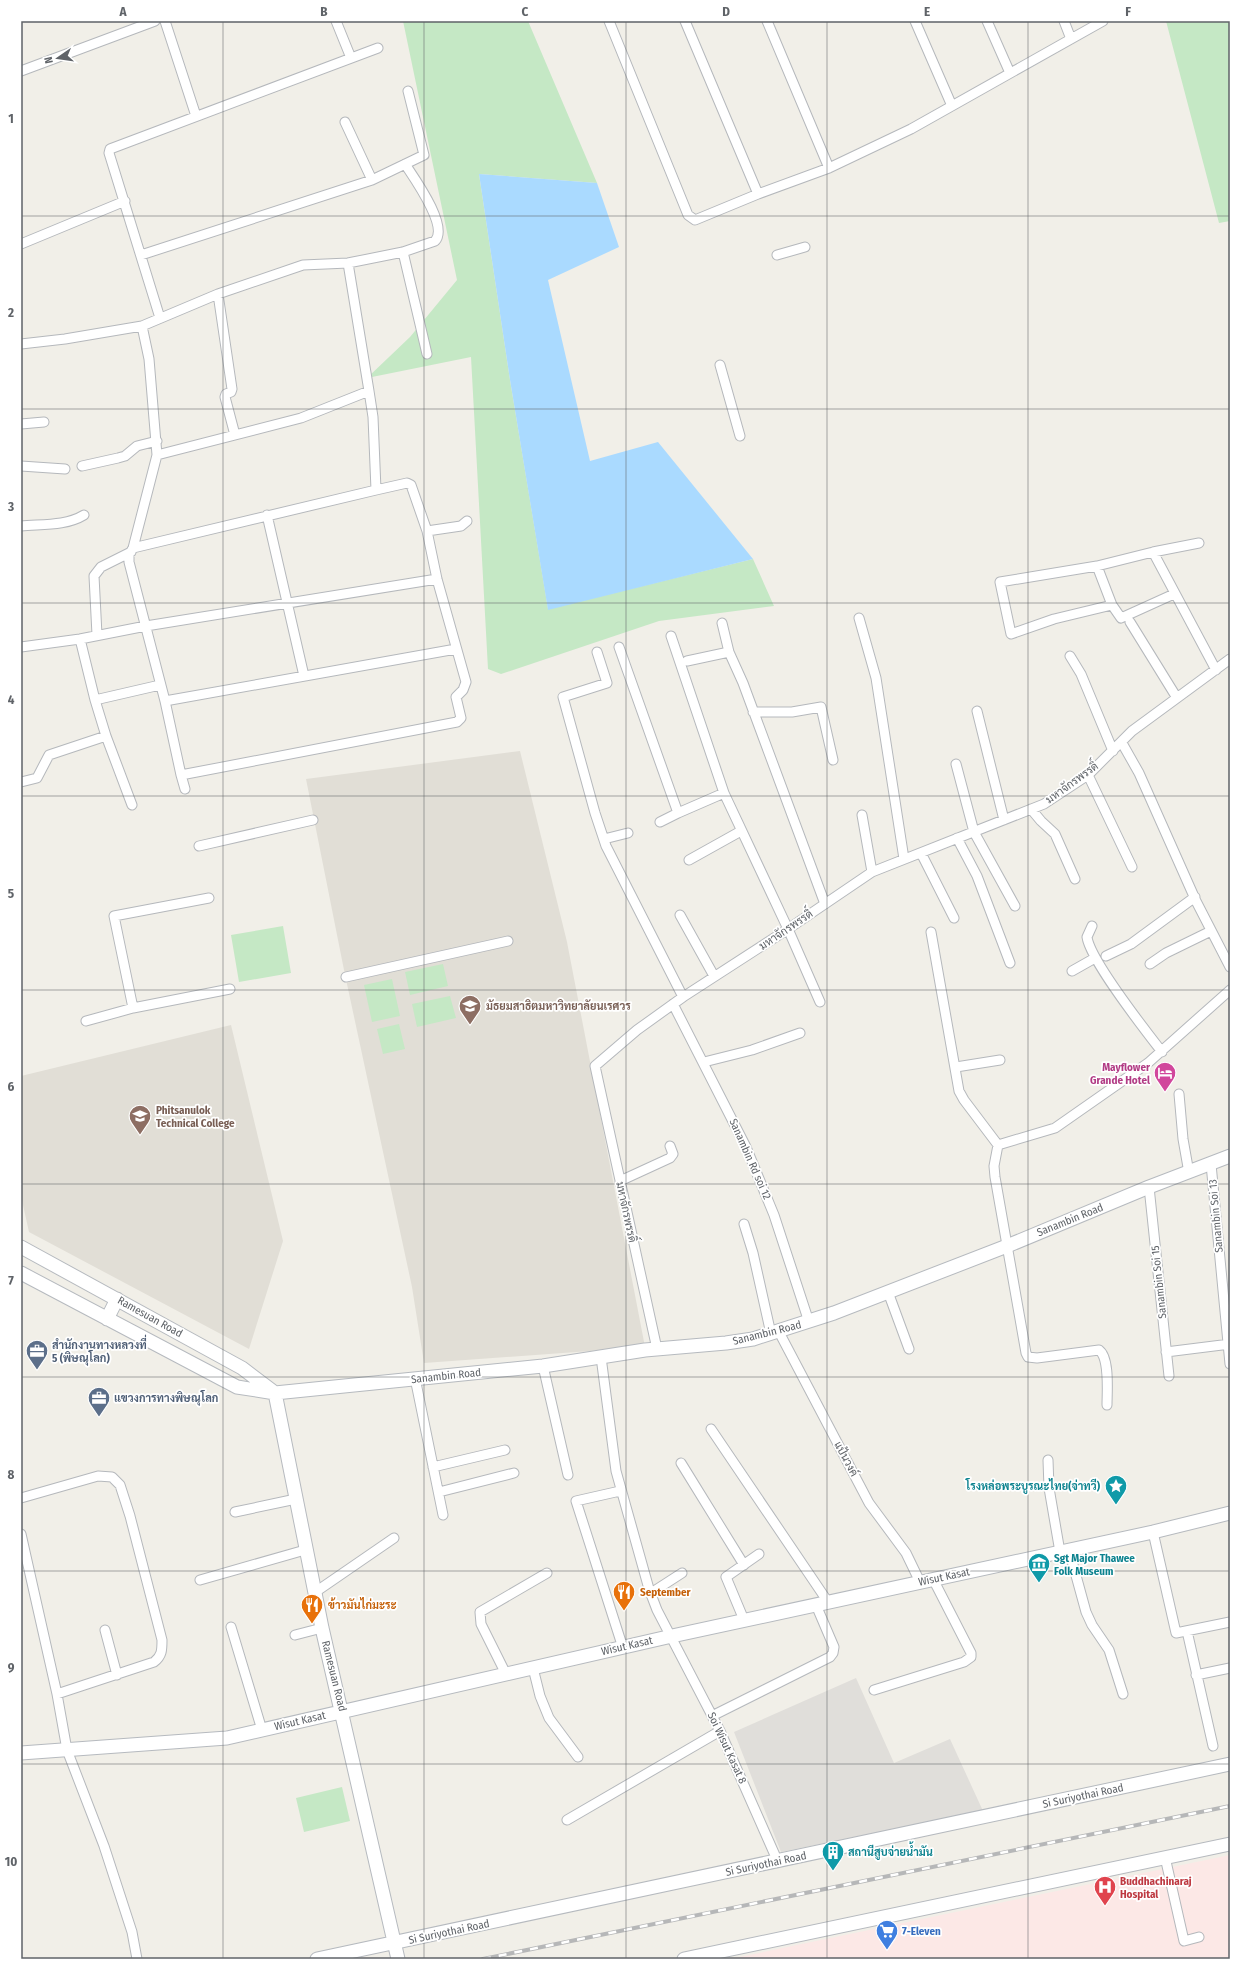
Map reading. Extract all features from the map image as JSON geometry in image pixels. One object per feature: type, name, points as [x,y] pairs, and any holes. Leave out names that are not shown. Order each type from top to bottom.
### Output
[{"type":"street","points":[[21,71],[155,21]]},
{"type":"street","points":[[165,21],[196,116]]},
{"type":"street","points":[[336,21],[351,58]]},
{"type":"street","points":[[609,21],[691,219],[699,219],[758,194],[830,168],[911,129],[1103,21]]},
{"type":"street","points":[[684,21],[758,194]]},
{"type":"street","points":[[767,21],[830,168]]},
{"type":"street","points":[[915,21],[952,106]]},
{"type":"street","points":[[987,21],[1010,73]]},
{"type":"street","points":[[1064,21],[1071,39]]},
{"type":"street","points":[[160,318],[109,153],[110,149],[378,48]]},
{"type":"street","points":[[141,256],[372,180],[424,155],[408,91]]},
{"type":"street","points":[[345,122],[372,180]]},
{"type":"street","points":[[21,344],[65,340],[142,326],[218,294],[303,265],[348,263],[403,252],[435,241],[438,235],[432,206],[405,164]]},
{"type":"street","points":[[21,244],[125,201]]},
{"type":"street","points":[[777,255],[805,247]]},
{"type":"street","points":[[403,252],[428,354]]},
{"type":"street","points":[[348,263],[373,417],[376,490]]},
{"type":"street","points":[[218,294],[232,389],[231,392],[226,394],[225,397],[235,435]]},
{"type":"street","points":[[142,326],[149,359],[157,455],[129,562],[165,701],[185,789]]},
{"type":"street","points":[[720,365],[740,436]]},
{"type":"street","points":[[157,455],[301,418],[368,391]]},
{"type":"street","points":[[21,424],[44,422]]},
{"type":"street","points":[[82,466],[125,456],[137,446],[157,441]]},
{"type":"street","points":[[21,466],[65,469]]},
{"type":"street","points":[[97,635],[94,576],[101,567],[132,550],[266,515],[376,490],[407,484],[411,485],[426,531],[466,686],[456,697],[461,718],[457,722],[181,775]]},
{"type":"street","points":[[21,526],[65,522],[73,520],[84,514]]},
{"type":"street","points":[[266,515],[304,676]]},
{"type":"street","points":[[426,531],[461,526],[467,521]]},
{"type":"street","points":[[1112,605],[1054,619],[1011,634],[1000,582],[1097,566],[1152,552],[1199,543]]},
{"type":"street","points":[[1152,552],[1216,670]]},
{"type":"street","points":[[1097,566],[1112,605],[1121,618],[1174,594]]},
{"type":"street","points":[[21,647],[80,639],[146,626],[437,578]]},
{"type":"street","points":[[859,618],[876,678],[904,859]]},
{"type":"street","points":[[1130,622],[1177,698]]},
{"type":"street","points":[[722,623],[729,652],[753,712],[824,904]]},
{"type":"street","points":[[671,636],[724,793],[788,929],[820,1002]]},
{"type":"street","points":[[80,639],[95,700],[106,736],[132,805]]},
{"type":"street","points":[[619,647],[678,813]]},
{"type":"street","points":[[165,701],[456,649]]},
{"type":"street","points":[[597,652],[607,683],[563,697],[604,840],[639,913],[683,997]]},
{"type":"street","points":[[687,661],[729,652]]},
{"type":"street","points":[[1070,656],[1081,674],[1113,751]]},
{"type":"street","name":"มหาจักรพรรดิ์","points":[[657,1349],[595,1066],[637,1030],[673,1004],[872,872],[1044,804],[1088,775],[1122,743],[1132,731],[1230,659]]},
{"type":"street","points":[[95,700],[160,685]]},
{"type":"street","points":[[753,712],[792,712],[821,707],[833,760]]},
{"type":"street","points":[[977,711],[1004,820]]},
{"type":"street","points":[[21,782],[37,778],[49,755],[106,736]]},
{"type":"street","points":[[1122,743],[1139,773],[1195,897],[1230,967]]},
{"type":"street","points":[[956,764],[974,832],[1015,906]]},
{"type":"street","points":[[1088,775],[1132,867]]},
{"type":"street","points":[[660,822],[724,793]]},
{"type":"street","points":[[1031,809],[1055,834],[1075,879]]},
{"type":"street","points":[[862,815],[872,872]]},
{"type":"street","points":[[199,846],[313,820]]},
{"type":"street","points":[[689,860],[742,831]]},
{"type":"street","points":[[604,840],[628,833]]},
{"type":"street","points":[[958,838],[986,897],[1010,963]]},
{"type":"street","points":[[921,853],[954,918]]},
{"type":"street","points":[[1106,956],[1131,944],[1195,897]]},
{"type":"street","points":[[133,1008],[114,916],[209,898]]},
{"type":"street","points":[[680,915],[714,976]]},
{"type":"street","points":[[1092,926],[1087,937],[1095,958],[1162,1052]]},
{"type":"street","points":[[1150,964],[1166,953],[1211,931]]},
{"type":"street","points":[[931,932],[938,979],[956,1067],[959,1091],[964,1100],[998,1145],[994,1166],[995,1177],[1023,1344],[1028,1357],[1037,1358],[1099,1350],[1104,1356],[1106,1364],[1107,1405]]},
{"type":"street","points":[[346,977],[508,941]]},
{"type":"street","points":[[1072,971],[1095,958]]},
{"type":"street","points":[[86,1021],[133,1008],[230,989]]},
{"type":"street","points":[[998,1145],[1055,1128],[1162,1052],[1230,990]]},
{"type":"street","name":"Sanambin Rd soi 12","points":[[673,1004],[704,1062],[746,1147],[774,1215],[809,1322]]},
{"type":"street","points":[[704,1062],[752,1050],[800,1033]]},
{"type":"street","points":[[956,1067],[1000,1060]]},
{"type":"street","points":[[1179,1094],[1189,1173]]},
{"type":"street","points":[[620,1181],[670,1158],[673,1154],[670,1146]]},
{"type":"street","name":"Sanambin Road","points":[[275,1392],[543,1366],[657,1349],[726,1343],[775,1333],[809,1322],[1007,1246],[1149,1187],[1189,1173],[1230,1156]]},
{"type":"street","name":"Sanambin Soi 13","points":[[1211,1164],[1226,1271],[1230,1364]]},
{"type":"street","name":"Sanambin Soi 15","points":[[1149,1187],[1168,1376]]},
{"type":"street","name":"แป้นวงค์","points":[[744,1224],[775,1333],[869,1503],[926,1581],[971,1653],[971,1657],[964,1662],[874,1690]]},
{"type":"street","name":"Ramesuan Road","points":[[21,1247],[242,1368],[275,1392],[314,1593],[398,1959]]},
{"type":"street","name":"Ramesuan Road","points":[[21,1273],[237,1386],[275,1392]]},
{"type":"street","points":[[888,1292],[909,1349]]},
{"type":"street","points":[[107,1319],[117,1299]]},
{"type":"street","points":[[1166,1352],[1229,1344]]},
{"type":"street","name":"Soi Wisut Kasat 8","points":[[601,1357],[612,1452],[620,1491],[651,1593],[657,1610],[672,1636],[720,1731],[778,1862]]},
{"type":"street","points":[[543,1366],[568,1475]]},
{"type":"street","points":[[415,1378],[443,1515]]},
{"type":"street","points":[[711,1429],[822,1603],[834,1647],[833,1653],[830,1657],[712,1716]]},
{"type":"street","points":[[433,1467],[505,1450]]},
{"type":"street","points":[[1048,1460],[1049,1488],[1065,1551],[1086,1612],[1092,1625],[1109,1650],[1123,1694]]},
{"type":"street","points":[[681,1463],[744,1564]]},
{"type":"street","points":[[439,1492],[514,1473]]},
{"type":"street","points":[[21,1498],[98,1476],[112,1476],[120,1485],[157,1622],[162,1652],[159,1658],[154,1662],[57,1694]]},
{"type":"street","points":[[620,1491],[576,1501],[623,1648]]},
{"type":"street","points":[[235,1512],[296,1499]]},
{"type":"street","name":"Wisut Kasat","points":[[21,1753],[227,1738],[672,1636],[1153,1532],[1230,1513]]},
{"type":"street","points":[[1153,1532],[1176,1633],[1187,1632],[1230,1622]]},
{"type":"street","points":[[21,1534],[57,1694],[67,1750],[104,1846],[132,1932],[138,1959]]},
{"type":"street","points":[[314,1593],[394,1538]]},
{"type":"street","points":[[200,1580],[305,1550]]},
{"type":"street","points":[[744,1620],[726,1577],[759,1554]]},
{"type":"street","points":[[506,1674],[481,1624],[480,1612],[547,1573]]},
{"type":"street","points":[[651,1593],[682,1573]]},
{"type":"street","points":[[231,1627],[262,1730]]},
{"type":"street","points":[[295,1636],[322,1628]]},
{"type":"street","points":[[105,1630],[117,1675]]},
{"type":"street","points":[[1187,1632],[1213,1746]]},
{"type":"street","points":[[533,1668],[540,1696],[550,1718],[578,1756]]},
{"type":"street","points":[[1196,1675],[1230,1668]]},
{"type":"street","points":[[567,1820],[720,1731]]},
{"type":"street","name":"Si Suriyothai Road","points":[[317,1959],[778,1862],[1230,1764]]},
{"type":"street","points":[[684,1959],[1230,1844]]},
{"type":"street","points":[[1164,1857],[1184,1940],[1199,1937]]},
{"type":"shaded area","name":"มัธยมสาธิตมหาวิทยาลัยนเรศวร","points":[[520,751],[567,942],[645,1347],[424,1363],[412,1287],[344,970],[306,779]]},
{"type":"shaded area","name":"Phitsanulok Technical College","points":[[231,1025],[283,1241],[249,1349],[29,1232],[21,1196],[21,1076]]},
{"type":"shaded area","points":[[856,1678],[894,1763],[950,1739],[983,1811],[781,1852],[734,1732]]},
{"type":"shaded area","name":"Buddhachinaraj Hospital","points":[[1230,1855],[1230,1959],[730,1959]]},
{"type":"green space","points":[[403,21],[528,21],[597,183],[479,174],[510,380],[548,609],[753,559],[774,606],[659,621],[501,674],[488,669],[471,357],[367,378],[410,337],[457,280]]},
{"type":"green space","points":[[1166,21],[1230,21],[1230,221],[1219,223]]},
{"type":"green space","points":[[283,926],[291,973],[239,982],[231,935]]},
{"type":"green space","points":[[443,964],[448,986],[410,995],[405,972]]},
{"type":"green space","points":[[392,979],[400,1016],[372,1022],[364,985]]},
{"type":"green space","points":[[450,996],[456,1018],[417,1027],[412,1004]]},
{"type":"green space","points":[[399,1024],[405,1049],[383,1054],[377,1029]]},
{"type":"green space","points":[[342,1787],[350,1821],[304,1832],[296,1798]]},
{"type":"water","points":[[479,174],[597,183],[619,247],[548,280],[590,461],[658,442],[753,559],[548,610],[510,380]]},
{"type":"railway","points":[[483,1959],[1230,1806]]},
{"type":"place","name":"มัธยมสาธิตมหาวิทยาลัยนเรศวร","points":[[470,1026]]},
{"type":"place","name":"Mayflower Grande Hotel","points":[[1165,1092]]},
{"type":"place","name":"Phitsanulok Technical College","points":[[140,1136]]},
{"type":"place","name":"สำนักงานทางหลวงที่ 5 (พิษณุโลก)","points":[[37,1370]]},
{"type":"place","name":"แขวงการทางพิษณุโลก","points":[[99,1418]]},
{"type":"place","name":"โรงหล่อพระบูรณะไทย(จ่าทวี)","points":[[1116,1506]]},
{"type":"place","name":"Sgt Major Thawee Folk Museum","points":[[1039,1584]]},
{"type":"place","name":"September","points":[[624,1612]]},
{"type":"place","name":"ข้าวมันไก่มะระ","points":[[312,1624]]},
{"type":"place","name":"สถานีสูบจ่ายน้ำมัน","points":[[833,1872]]},
{"type":"place","name":"Buddhachinaraj Hospital","points":[[1105,1906]]},
{"type":"place","name":"7-Eleven","points":[[887,1950]]}]
